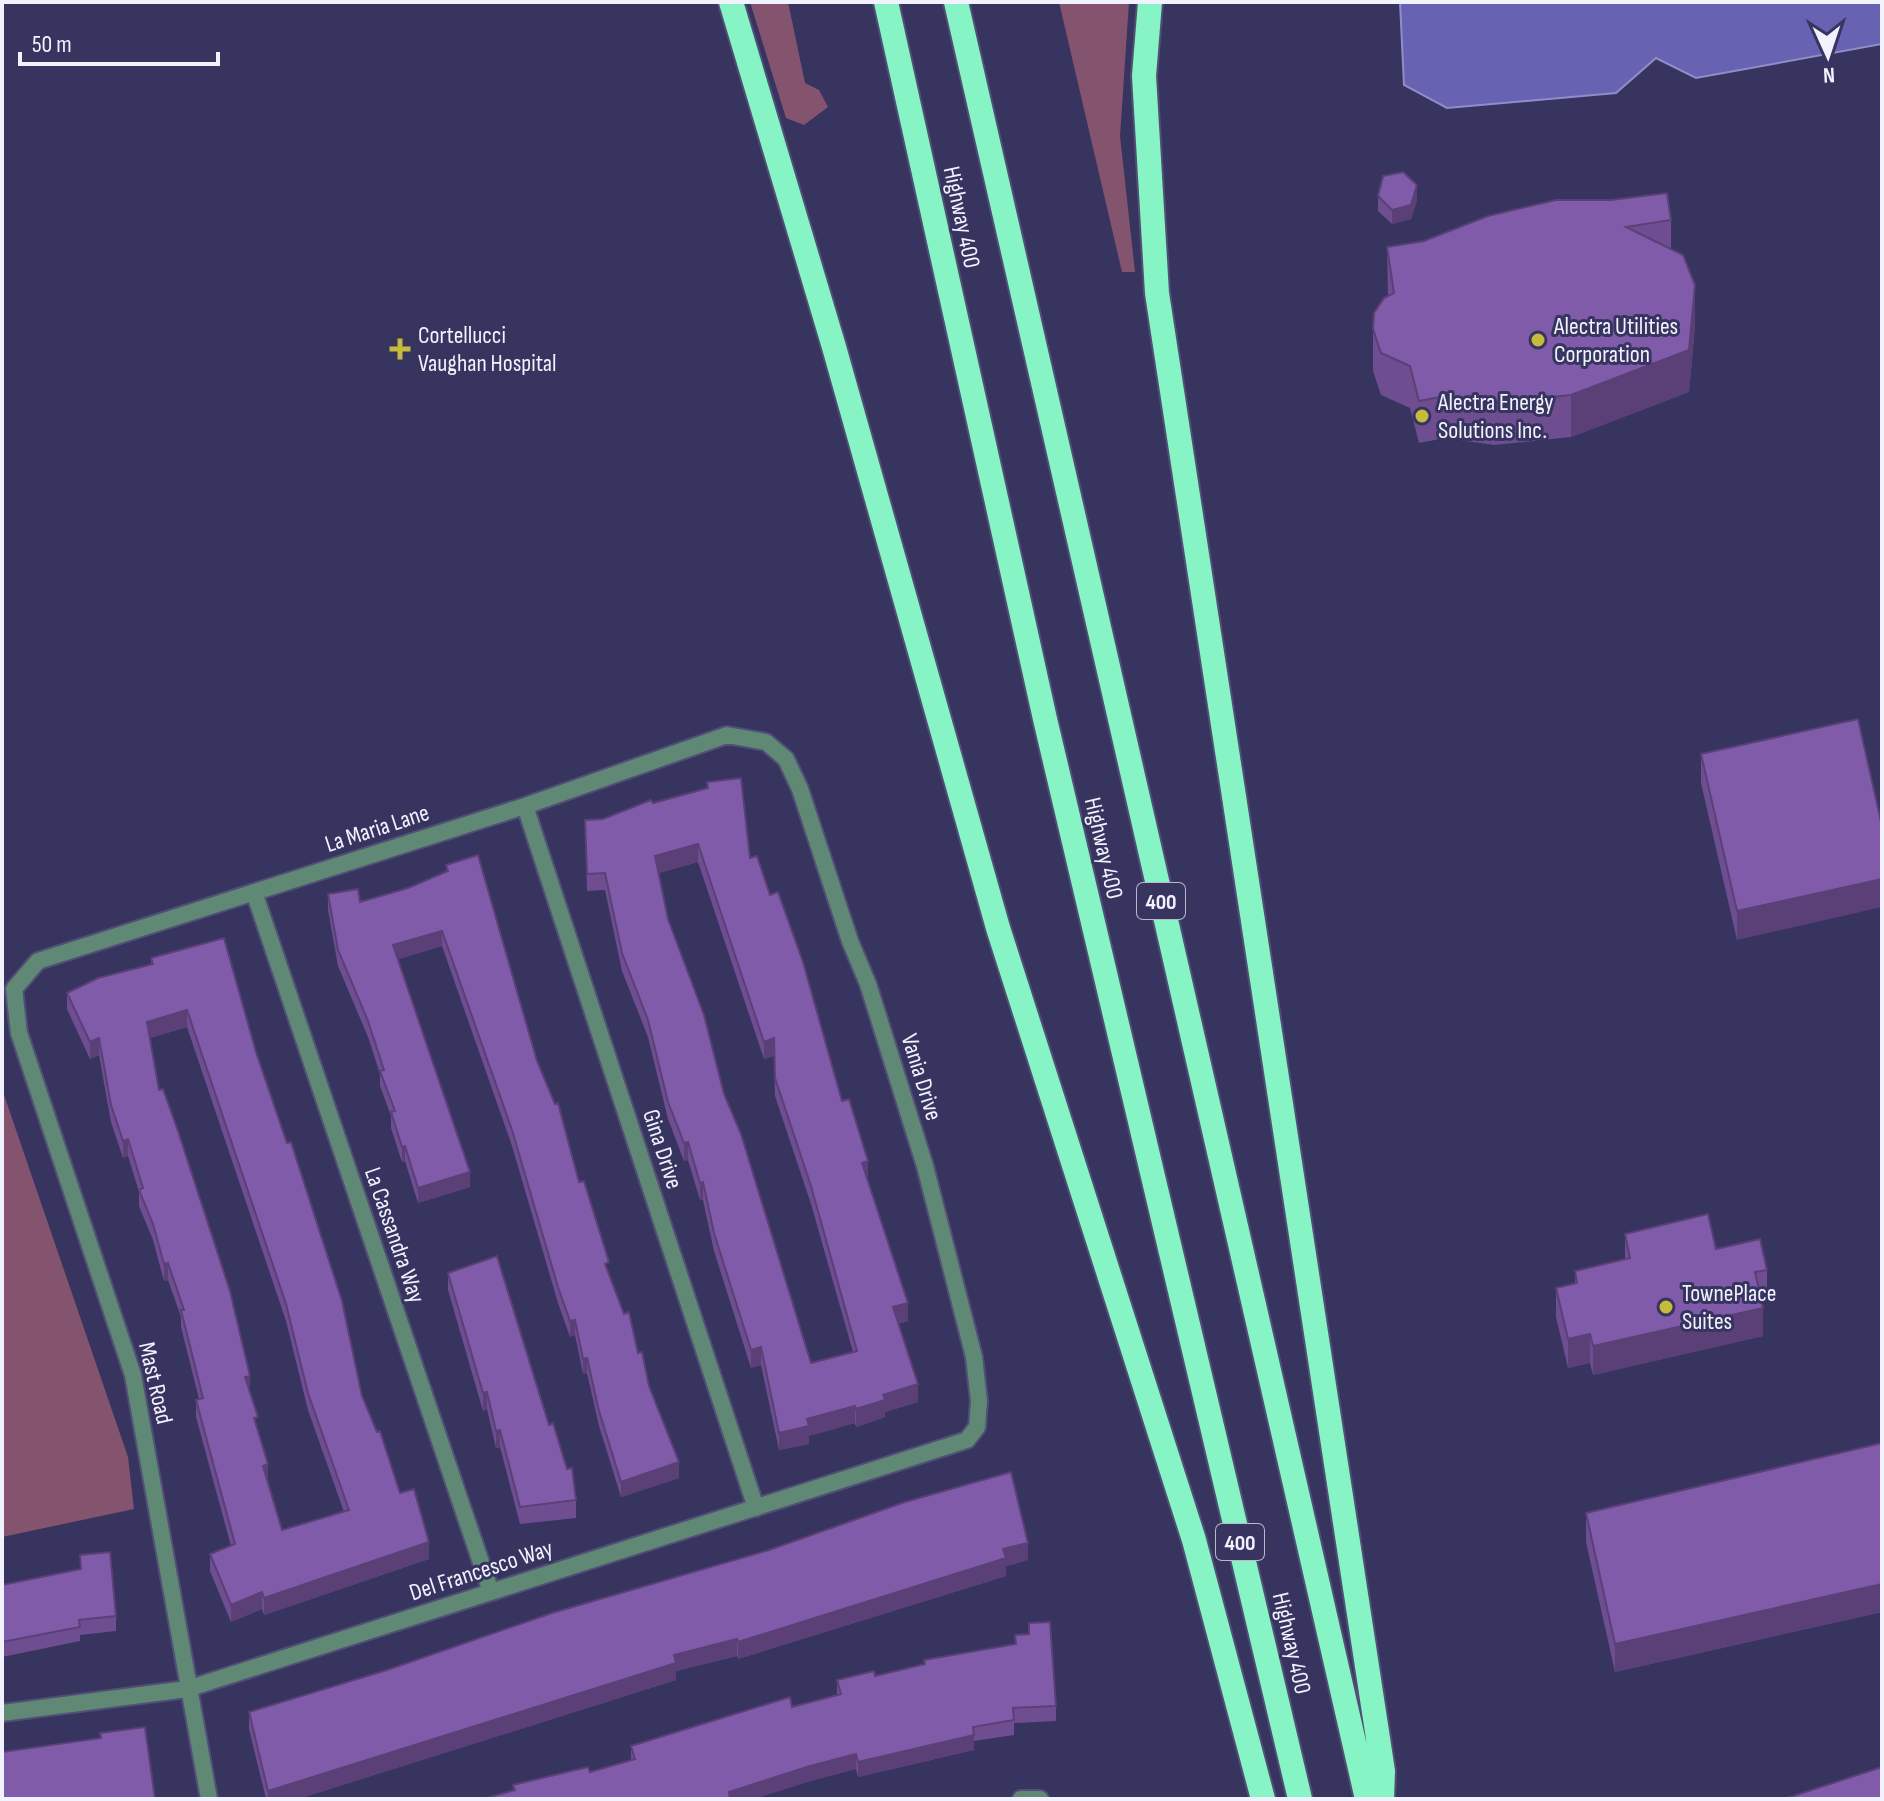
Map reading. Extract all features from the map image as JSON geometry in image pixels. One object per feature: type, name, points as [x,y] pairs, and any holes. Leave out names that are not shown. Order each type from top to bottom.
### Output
[{"type":"highway","points":[[731,2],[834,347],[998,928],[1194,1540],[1263,1799]]},
{"type":"highway","name":"Highway 400","points":[[886,2],[1045,719],[1300,1799]]},
{"type":"highway","name":"Highway 400","points":[[956,2],[1367,1799]]},
{"type":"highway","points":[[1150,2],[1144,76],[1157,293],[1383,1771],[1382,1799]]},
{"type":"street","name":"La Maria Lane","points":[[14,989],[38,961],[525,806],[727,735],[766,742]]},
{"type":"street","name":"Vania Drive","points":[[766,742],[786,759],[800,789],[850,941],[868,984],[925,1166],[974,1357],[979,1401],[977,1427],[967,1440]]},
{"type":"street","name":"Gina Drive","points":[[525,806],[756,1508]]},
{"type":"street","name":"La Cassandra Way","points":[[254,892],[491,1592]]},
{"type":"street","name":"Mast Road","points":[[14,989],[19,1033],[133,1375],[209,1799]]},
{"type":"street","name":"Del Francesco Way","points":[[2,1713],[187,1689],[967,1440]]},
{"type":"street","points":[[1021,1799],[1040,1799]]},
{"type":"shaded area","points":[[750,2],[788,2],[805,83],[819,90],[828,107],[804,125],[786,118]]},
{"type":"shaded area","points":[[1059,2],[1129,2],[1120,136],[1135,272],[1122,272]]},
{"type":"shaded area","points":[[1400,2],[1882,2],[1882,44],[1696,78],[1656,58],[1616,93],[1447,108],[1404,85]]},
{"type":"shaded area","points":[[2,1089],[128,1457],[134,1509],[2,1537]]},
{"type":"building","points":[[1403,172],[1417,185],[1411,205],[1392,210],[1378,196],[1383,176]]},
{"type":"building","name":"Alectra Utilities Corporation","points":[[1667,193],[1671,220],[1626,227],[1683,255],[1695,285],[1689,350],[1571,395],[1494,403],[1445,396],[1419,401],[1410,366],[1381,353],[1373,329],[1374,313],[1384,298],[1394,293],[1387,247],[1424,241],[1488,216],[1556,200],[1611,200]]},
{"type":"building","points":[[1858,719],[1882,826],[1882,879],[1737,911],[1701,754]]},
{"type":"building","points":[[741,778],[750,858],[757,856],[770,895],[778,892],[803,962],[842,1101],[849,1099],[868,1161],[862,1163],[908,1303],[893,1307],[918,1384],[883,1395],[885,1400],[807,1419],[809,1426],[779,1433],[761,1347],[751,1350],[714,1233],[703,1182],[700,1183],[688,1142],[684,1143],[668,1102],[648,1020],[622,953],[605,873],[587,874],[585,820],[603,819],[651,800],[653,803],[708,788],[707,782]],"holes":[[[698,844],[764,1042],[774,1038],[775,1078],[811,1186],[857,1351],[811,1363],[741,1134],[724,1094],[704,1015],[668,919],[655,856]]]},
{"type":"building","points":[[478,855],[537,1061],[555,1104],[558,1103],[579,1182],[584,1181],[609,1262],[605,1264],[624,1314],[629,1312],[649,1386],[679,1462],[621,1482],[599,1411],[587,1358],[583,1359],[575,1320],[570,1321],[558,1287],[512,1130],[442,931],[393,945],[470,1172],[418,1188],[391,1112],[395,1111],[380,1071],[384,1070],[368,1021],[338,950],[328,894],[358,889],[360,902],[408,888],[448,871],[446,865]]},
{"type":"building","points":[[224,938],[256,1052],[287,1143],[291,1142],[342,1301],[362,1396],[377,1432],[380,1431],[400,1493],[414,1489],[429,1542],[264,1598],[262,1592],[231,1605],[210,1554],[235,1544],[196,1400],[203,1398],[181,1310],[184,1310],[168,1263],[164,1264],[139,1190],[143,1188],[128,1139],[123,1141],[111,1105],[99,1038],[90,1042],[67,993],[98,978],[153,964],[151,958]],"holes":[[[187,1010],[286,1304],[308,1393],[349,1510],[282,1530],[263,1466],[268,1464],[254,1418],[258,1417],[245,1377],[250,1376],[230,1291],[178,1131],[163,1089],[159,1090],[147,1022]]]},
{"type":"building","name":"TownePlace Suites","points":[[1708,1214],[1716,1249],[1760,1239],[1767,1270],[1755,1272],[1763,1308],[1593,1346],[1590,1334],[1568,1339],[1556,1288],[1577,1283],[1575,1271],[1630,1258],[1625,1234]]},
{"type":"building","points":[[497,1256],[549,1425],[553,1423],[567,1469],[572,1468],[576,1500],[520,1507],[500,1430],[496,1431],[487,1392],[483,1393],[448,1273]]},
{"type":"building","points":[[1882,1443],[1882,1584],[1615,1644],[1586,1513]]},
{"type":"building","points":[[1011,1472],[1028,1543],[1003,1549],[1006,1558],[738,1642],[737,1639],[674,1655],[676,1663],[268,1791],[249,1712],[387,1670],[552,1613],[769,1550],[905,1502]]},
{"type":"building","points":[[110,1552],[116,1616],[79,1620],[80,1627],[2,1642],[2,1585],[81,1569],[80,1555]]},
{"type":"building","points":[[1050,1622],[1056,1706],[1013,1708],[1014,1720],[973,1727],[974,1735],[858,1762],[856,1754],[729,1792],[730,1797],[724,1799],[483,1799],[515,1790],[513,1785],[588,1767],[590,1772],[635,1759],[631,1746],[790,1697],[792,1707],[841,1694],[837,1680],[874,1671],[875,1676],[925,1664],[924,1660],[1016,1644],[1015,1635],[1029,1634],[1029,1623]]},
{"type":"building","points":[[145,1727],[155,1799],[2,1799],[2,1752],[101,1738],[100,1733]]},
{"type":"building","points":[[1882,1767],[1882,1799],[1784,1799]]},
{"type":"place","name":"Alectra Utilities Corporation","points":[[1538,340]]},
{"type":"place","name":"Cortellucci Vaughan Hospital","points":[[400,349]]},
{"type":"place","name":"Alectra Energy Solutions Inc.","points":[[1422,416]]},
{"type":"place","name":"TownePlace Suites","points":[[1666,1307]]}]
